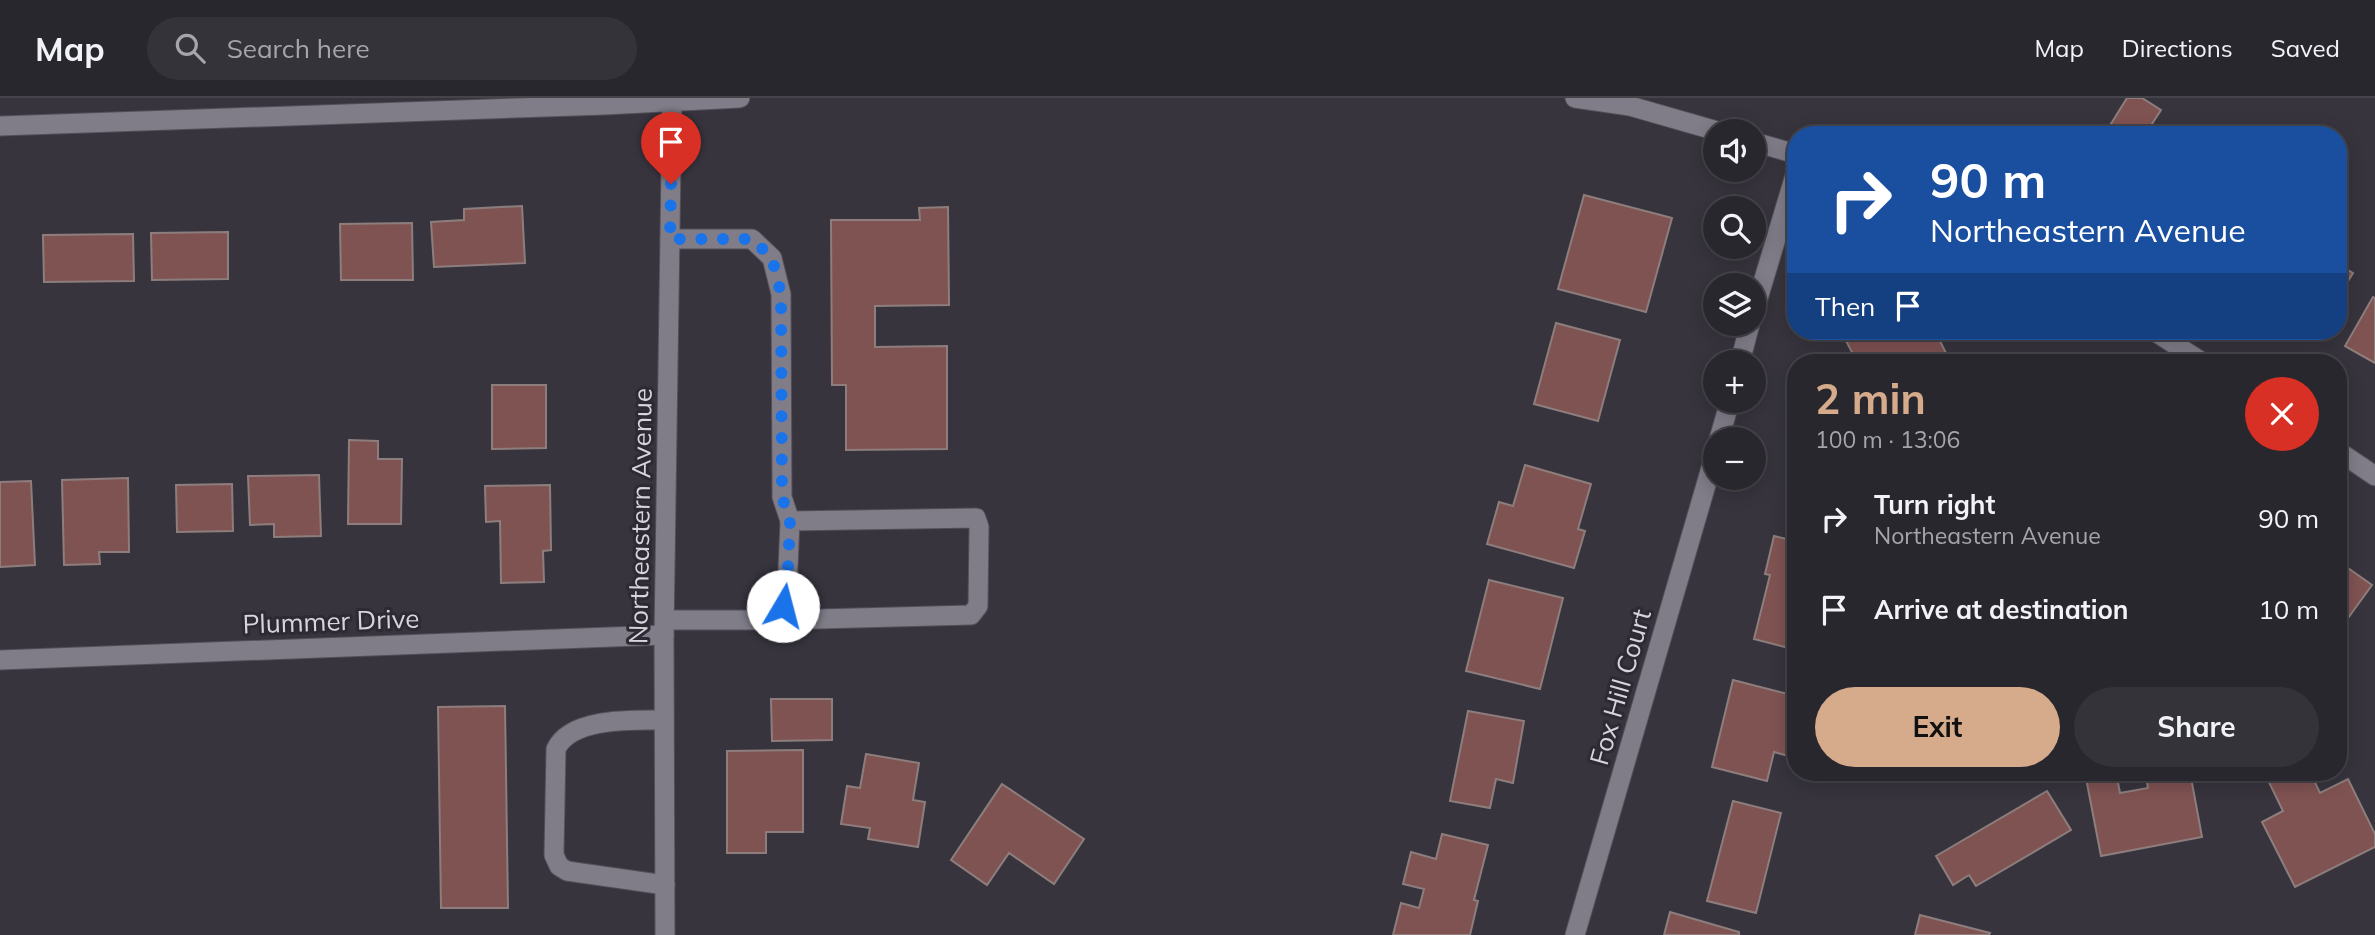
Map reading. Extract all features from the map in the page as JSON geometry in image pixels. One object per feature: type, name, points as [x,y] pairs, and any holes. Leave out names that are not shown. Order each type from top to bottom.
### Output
[{"type":"street","points":[[0,126],[740,98]]},
{"type":"street","points":[[1575,98],[1630,106],[1703,127]]},
{"type":"street","name":"Northeastern Avenue","points":[[665,935],[664,720],[672,100]]},
{"type":"street","points":[[1766,145],[1787,151]]},
{"type":"street","points":[[1766,273],[1787,202]]},
{"type":"street","points":[[670,239],[752,239],[772,258],[781,294],[782,497],[790,521],[787,592],[779,620]]},
{"type":"street","points":[[2168,340],[2190,354]]},
{"type":"street","points":[[2347,458],[2375,476]]},
{"type":"street","name":"Fox Hill Court","points":[[1575,935],[1705,490]]},
{"type":"street","name":"Plummer Drive","points":[[0,660],[665,628],[779,620],[971,615],[978,606],[979,527],[976,518],[790,521]]},
{"type":"street","points":[[664,720],[602,722],[560,740],[556,749],[554,855],[559,866],[567,872],[665,885]]},
{"type":"building","points":[[2127,98],[2142,98],[2161,110],[2151,126],[2110,126]]},
{"type":"building","points":[[1584,195],[1672,218],[1646,312],[1558,289]]},
{"type":"building","points":[[522,206],[525,263],[434,267],[431,222],[464,220],[464,209]]},
{"type":"building","points":[[948,207],[949,305],[875,306],[875,347],[947,346],[947,449],[846,450],[846,385],[832,385],[831,220],[920,220],[919,208]]},
{"type":"building","points":[[412,223],[413,280],[341,280],[340,224]]},
{"type":"building","points":[[228,232],[228,279],[152,280],[151,233]]},
{"type":"building","points":[[133,234],[134,281],[44,282],[43,235]]},
{"type":"building","points":[[2347,269],[2353,273],[2347,283]]},
{"type":"building","points":[[2373,297],[2375,298],[2375,363],[2345,346]]},
{"type":"building","points":[[1556,323],[1620,340],[1598,421],[1534,404]]},
{"type":"building","points":[[1846,340],[1940,340],[1946,354],[1853,354]]},
{"type":"building","points":[[492,385],[546,385],[546,448],[492,449]]},
{"type":"building","points":[[349,440],[378,441],[378,459],[402,459],[401,524],[348,524]]},
{"type":"building","points":[[1525,465],[1591,484],[1578,529],[1585,531],[1574,568],[1487,544],[1499,502],[1513,506]]},
{"type":"building","points":[[319,475],[321,536],[274,537],[274,524],[250,525],[248,476]]},
{"type":"building","points":[[128,478],[129,552],[99,552],[100,564],[64,565],[62,480]]},
{"type":"building","points":[[31,481],[35,565],[0,567],[0,482]]},
{"type":"building","points":[[232,484],[233,531],[177,532],[176,485]]},
{"type":"building","points":[[550,485],[551,550],[543,551],[544,582],[501,583],[500,521],[486,522],[485,486]]},
{"type":"building","points":[[1774,536],[1787,539],[1787,648],[1754,639],[1770,575],[1765,574]]},
{"type":"building","points":[[2347,567],[2372,585],[2347,620]]},
{"type":"building","points":[[1489,580],[1563,598],[1540,689],[1466,671]]},
{"type":"building","points":[[1733,680],[1787,694],[1787,756],[1774,752],[1767,781],[1712,767]]},
{"type":"building","points":[[771,699],[832,699],[832,740],[772,741]]},
{"type":"building","points":[[505,706],[508,908],[441,908],[438,707]]},
{"type":"building","points":[[1468,711],[1524,721],[1513,783],[1496,779],[1490,808],[1450,801]]},
{"type":"building","points":[[803,750],[803,832],[766,832],[766,853],[727,853],[727,751]]},
{"type":"building","points":[[866,754],[919,763],[913,800],[925,802],[918,847],[868,839],[870,828],[841,824],[847,786],[860,788]]},
{"type":"building","points":[[2348,779],[2375,834],[2375,847],[2295,887],[2262,822],[2283,811],[2268,781],[2314,781],[2320,793]]},
{"type":"building","points":[[2087,781],[2118,781],[2120,793],[2148,788],[2147,781],[2192,781],[2202,837],[2101,856]]},
{"type":"building","points":[[1002,784],[1084,839],[1054,884],[1009,853],[987,885],[951,860]]},
{"type":"building","points":[[2047,791],[2071,830],[1976,886],[1969,875],[1953,885],[1936,856]]},
{"type":"building","points":[[1733,801],[1781,813],[1756,913],[1707,901]]},
{"type":"building","points":[[1442,834],[1488,845],[1474,900],[1478,901],[1470,935],[1393,935],[1401,903],[1419,908],[1424,889],[1403,884],[1411,852],[1436,859]]},
{"type":"building","points":[[1670,912],[1739,932],[1739,935],[1664,935]]},
{"type":"building","points":[[1920,915],[1990,933],[1915,935]]},
{"type":"route","points":[[671,184],[670,239],[752,239],[772,258],[781,294],[782,497],[790,521],[787,592],[783,606]]}]
